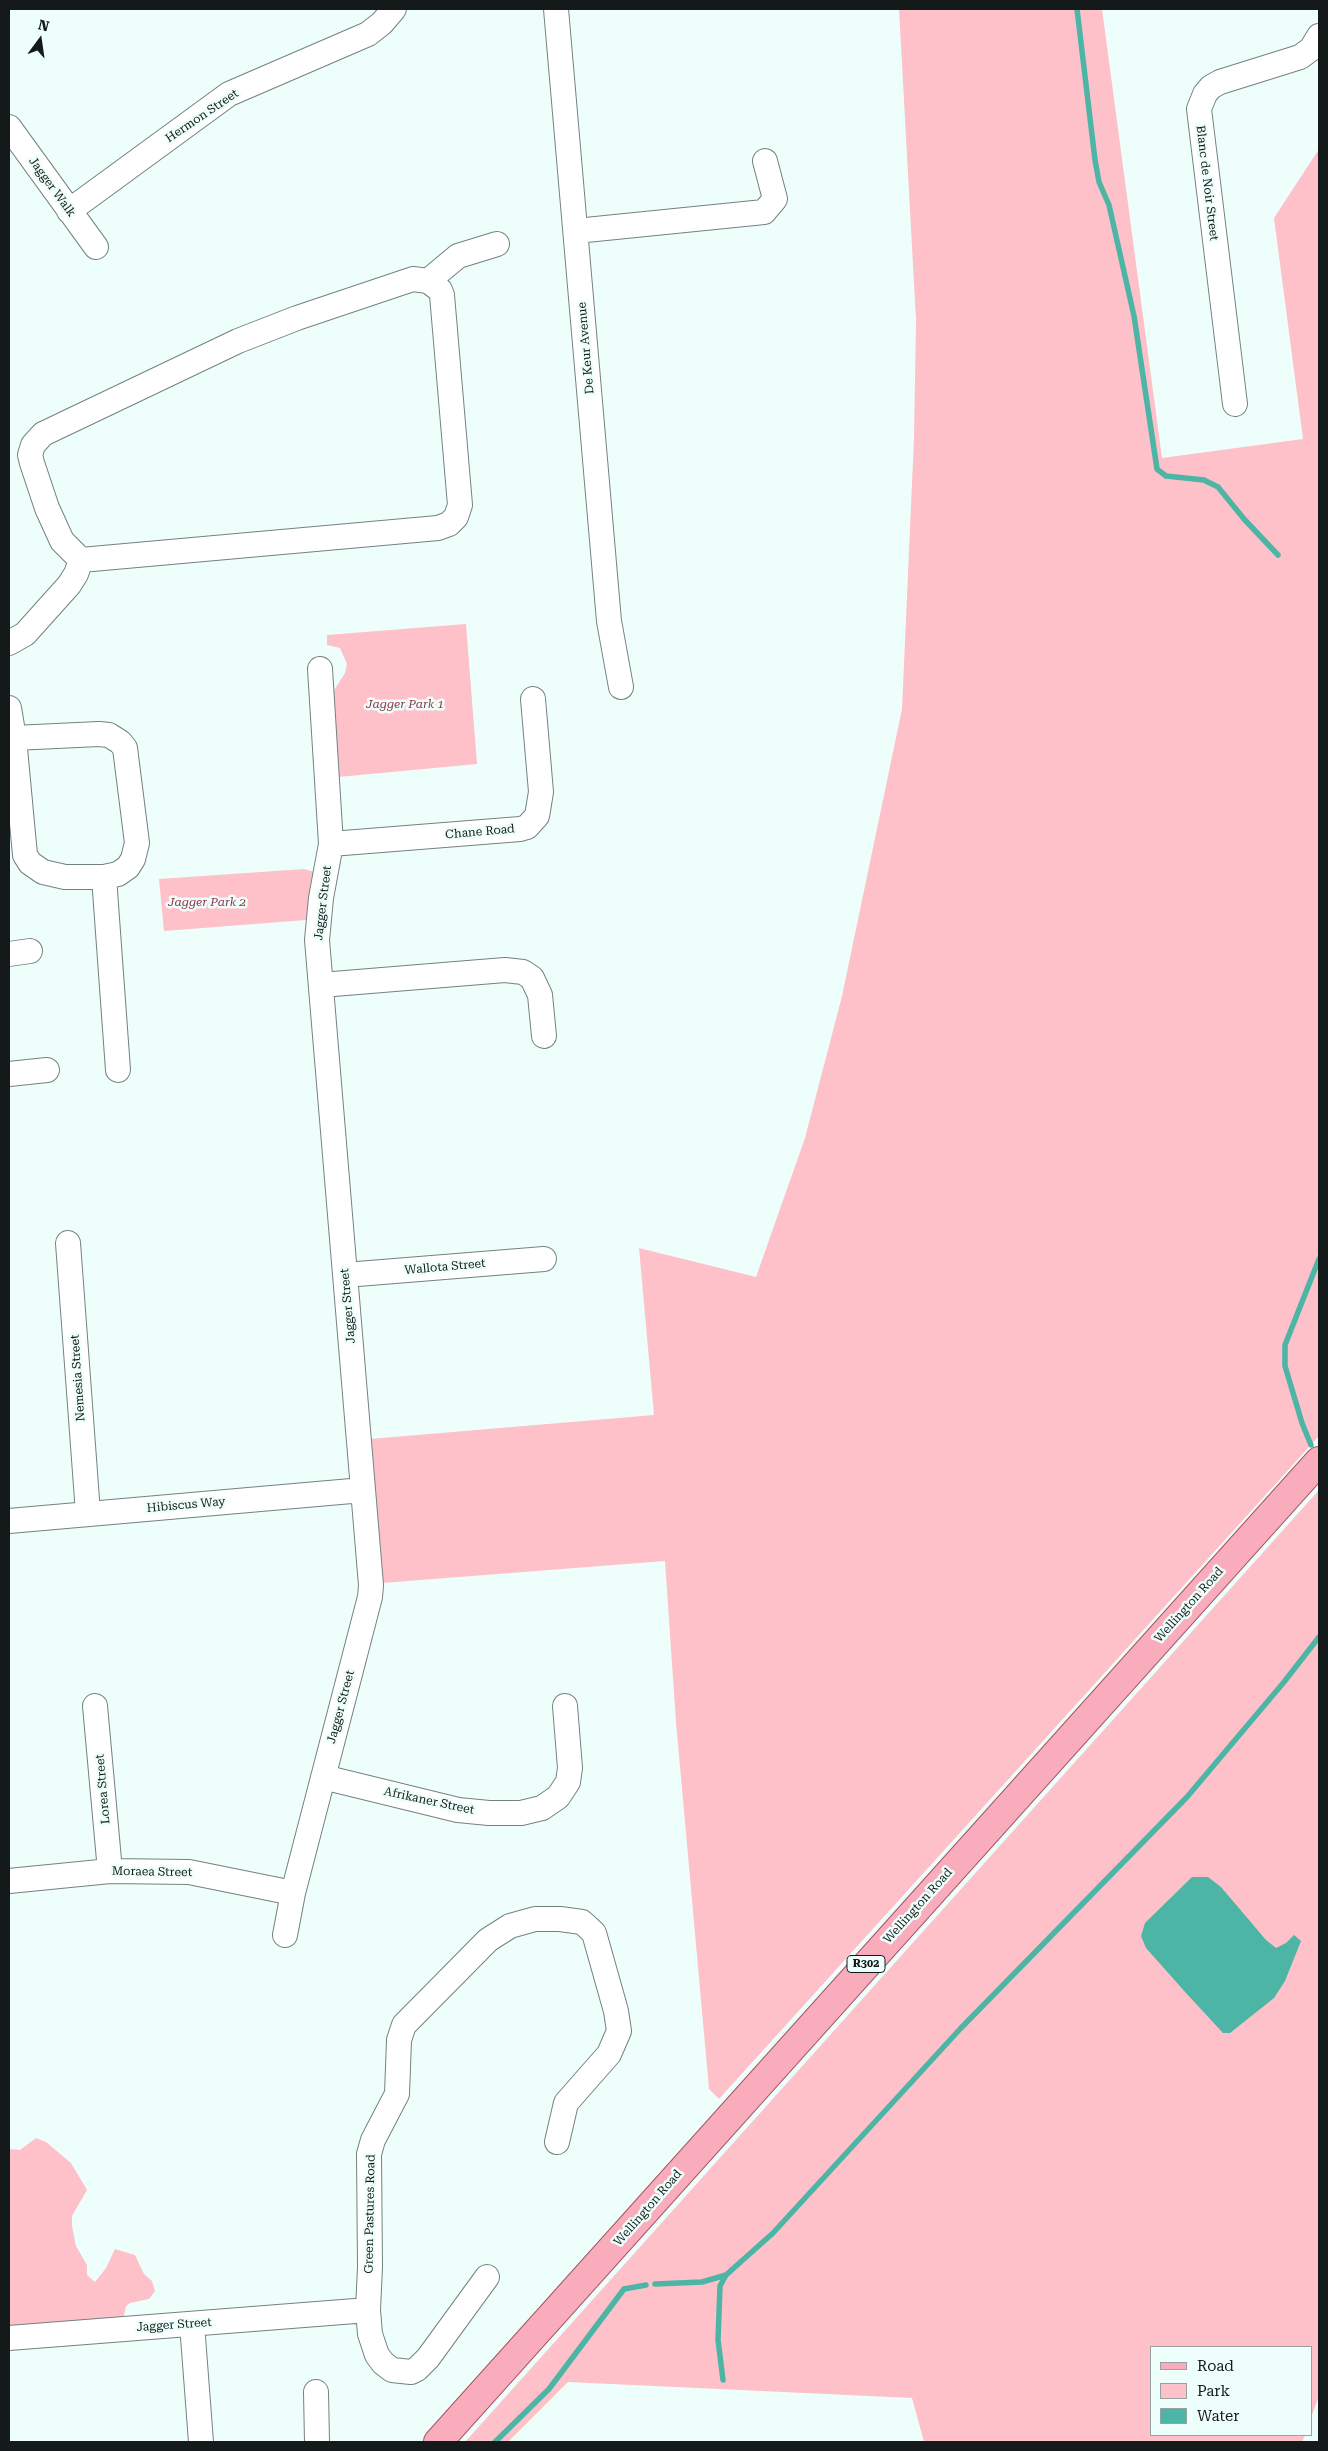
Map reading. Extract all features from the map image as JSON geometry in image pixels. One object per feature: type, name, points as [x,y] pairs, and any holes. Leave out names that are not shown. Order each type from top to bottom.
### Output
[{"type":"main road","name":"Wellington Road","points":[[438,2442],[637,2222],[676,2174],[1319,1461]]},
{"type":"street","name":"Hermon Street","points":[[69,211],[229,94],[368,34],[382,23],[394,9]]},
{"type":"street","name":"De Keur Avenue","points":[[556,9],[609,621],[620,688]]},
{"type":"street","name":"Blanc de Noir Street","points":[[1235,404],[1199,110],[1205,94],[1220,82],[1300,57],[1311,49],[1319,36]]},
{"type":"street","name":"Jagger Walk","points":[[9,127],[96,247]]},
{"type":"street","points":[[576,231],[764,212],[775,199],[765,161]]},
{"type":"street","points":[[428,281],[458,256],[497,244]]},
{"type":"street","points":[[413,279],[428,281],[440,290],[443,306],[460,505],[456,518],[449,524],[428,529],[81,560],[62,541],[47,508],[32,463],[30,456],[33,445],[43,434],[238,341],[404,281],[413,279]]},
{"type":"street","points":[[9,643],[25,634],[69,586],[81,560]]},
{"type":"street","name":"Jagger Street","points":[[285,1935],[293,1892],[370,1597],[370,1573],[317,940],[321,898],[331,844],[320,669]]},
{"type":"street","name":"Chane Road","points":[[331,844],[520,829],[528,826],[538,816],[541,792],[533,699]]},
{"type":"street","points":[[9,708],[14,738],[25,855],[30,863],[43,872],[65,877],[104,877],[118,874],[128,867],[136,851],[137,843],[125,748],[109,735],[99,734],[14,738]]},
{"type":"street","points":[[104,877],[118,1070]]},
{"type":"street","points":[[321,986],[505,970],[523,972],[532,978],[540,995],[544,1036]]},
{"type":"street","points":[[9,1074],[47,1070]]},
{"type":"street","name":"Nemesia Street","points":[[68,1243],[88,1513]]},
{"type":"street","name":"Wallota Street","points":[[345,1275],[544,1258]]},
{"type":"street","name":"Hibiscus Way","points":[[9,1521],[363,1490]]},
{"type":"street","name":"Lorea Street","points":[[95,1706],[110,1871]]},
{"type":"street","name":"Afrikaner Street","points":[[323,1776],[458,1810],[489,1813],[521,1813],[542,1808],[558,1797],[568,1782],[570,1768],[565,1706]]},
{"type":"street","name":"Moraea Street","points":[[9,1882],[110,1871],[189,1872],[293,1892]]},
{"type":"street","name":"Green Pastures Road","points":[[487,2277],[428,2358],[417,2369],[410,2372],[392,2370],[383,2363],[377,2355],[370,2334],[368,2310],[370,2154],[373,2140],[397,2094],[399,2040],[404,2025],[488,1940],[510,1926],[535,1919],[560,1919],[582,1922],[594,1933],[616,2011],[619,2031],[609,2054],[566,2103],[557,2142]]},
{"type":"street","name":"Jagger Street","points":[[9,2338],[368,2310]]},
{"type":"street","points":[[192,2324],[201,2442]]},
{"type":"street","points":[[316,2392],[317,2442]]},
{"type":"green space","points":[[899,9],[1102,9],[1162,458],[1303,439],[1274,218],[1319,149],[1319,1436],[719,2099],[709,2089],[676,1722],[665,1561],[382,1583],[370,1439],[654,1415],[639,1248],[756,1277],[805,1138],[842,996],[902,709],[914,438],[916,320]]},
{"type":"green space","name":"Jagger Park 1","points":[[466,624],[477,764],[338,777],[333,692],[345,673],[347,664],[340,648],[327,645],[327,635]]},
{"type":"green space","name":"Jagger Park 2","points":[[304,869],[315,872],[306,920],[164,931],[159,879]]},
{"type":"green space","points":[[1319,1490],[1319,2396],[1313,2412],[1313,2346],[1150,2346],[1150,2436],[1305,2436],[1302,2442],[924,2442],[912,2398],[568,2382],[508,2442],[465,2442]]},
{"type":"green space","points":[[36,2138],[46,2142],[71,2163],[87,2190],[72,2216],[72,2226],[76,2246],[87,2265],[87,2275],[95,2282],[106,2268],[115,2249],[135,2255],[144,2274],[152,2281],[155,2291],[149,2299],[130,2303],[126,2306],[124,2316],[116,2323],[9,2332],[9,2149],[20,2150]]},
{"type":"water","points":[[1192,1877],[1208,1877],[1221,1887],[1266,1940],[1276,1948],[1286,1943],[1294,1935],[1301,1941],[1285,1981],[1274,1998],[1230,2033],[1223,2033],[1186,1993],[1146,1948],[1141,1936],[1145,1923]]},
{"type":"waterway","points":[[1077,9],[1095,160],[1099,182],[1109,205],[1134,316],[1157,469],[1166,476],[1204,480],[1218,487],[1244,519],[1278,555]]},
{"type":"waterway","points":[[1311,1445],[1302,1423],[1285,1366],[1285,1345],[1319,1259]]},
{"type":"waterway","points":[[723,2380],[718,2340],[720,2286],[726,2275],[773,2233],[961,2028],[1187,1797],[1284,1682],[1319,1637]]},
{"type":"waterway","points":[[655,2284],[702,2282],[726,2275]]},
{"type":"waterway","points":[[495,2442],[549,2389],[624,2289],[646,2285]]}]
